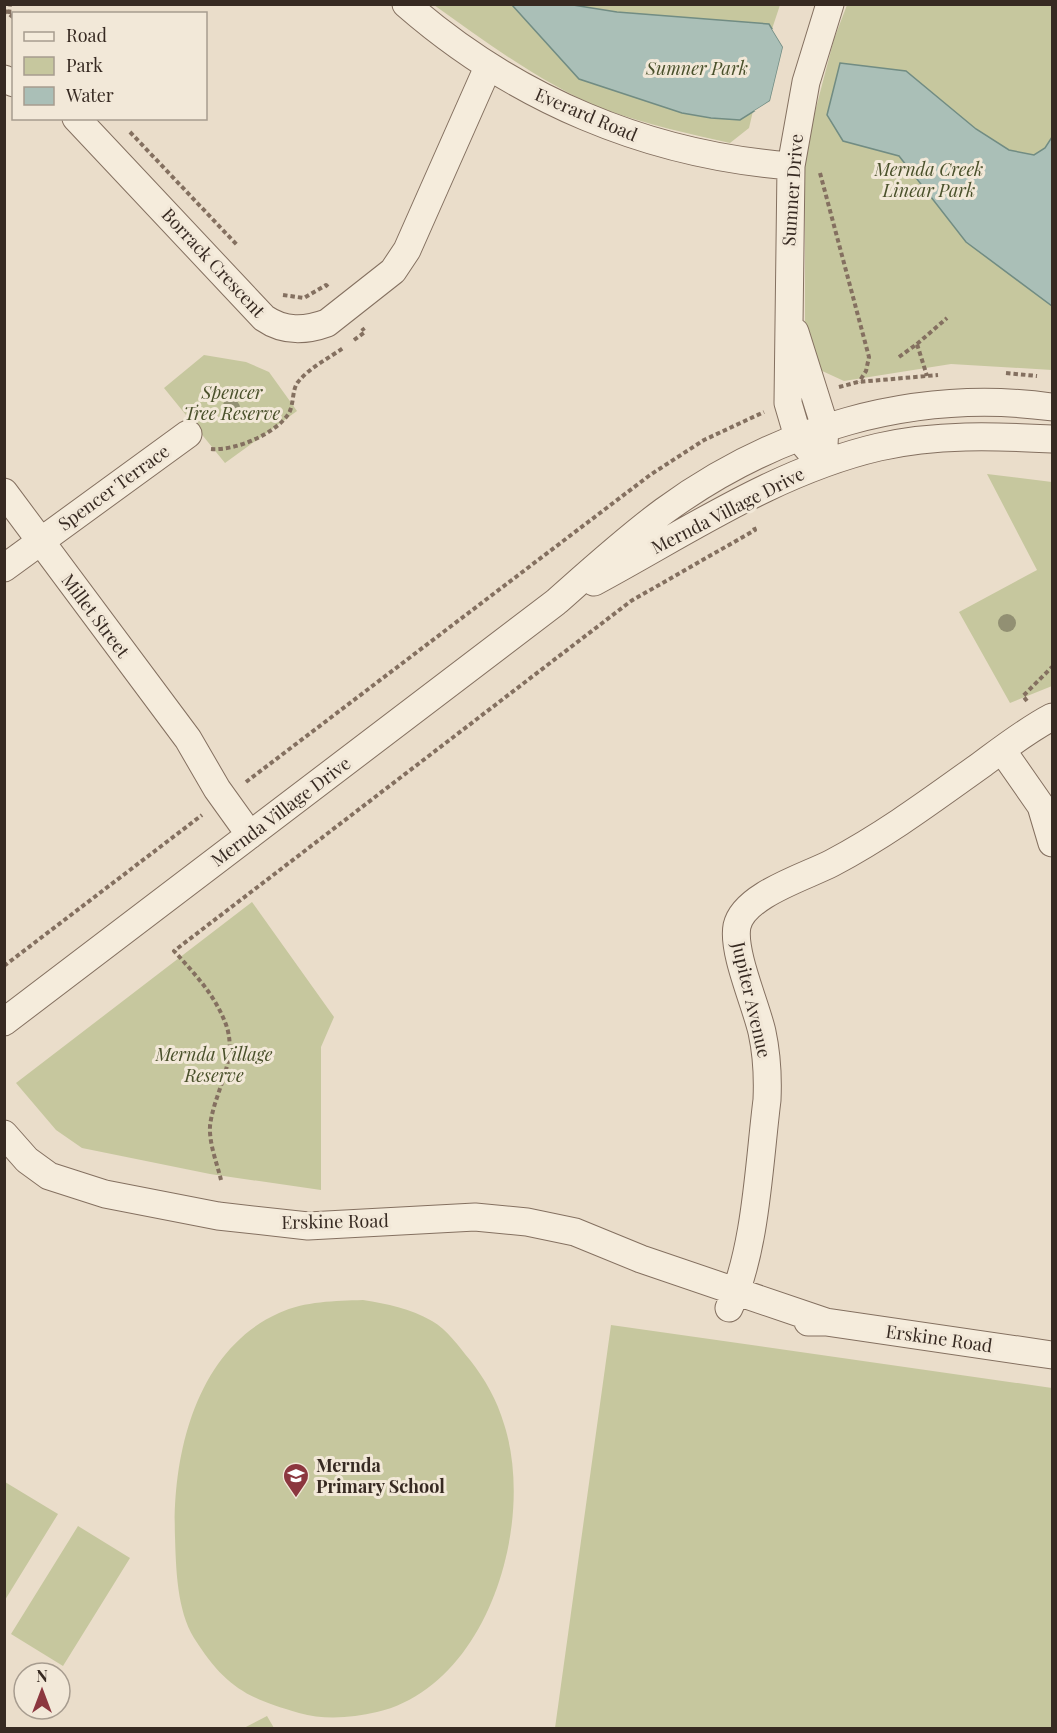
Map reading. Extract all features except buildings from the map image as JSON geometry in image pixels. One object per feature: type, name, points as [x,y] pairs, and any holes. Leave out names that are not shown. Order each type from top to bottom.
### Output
[{"type":"street","name":"Everard Road","points":[[406,4],[488,66],[559,107],[610,128],[705,155],[748,163],[791,166]]},
{"type":"street","name":"Sumner Drive","points":[[798,437],[788,403],[787,308],[791,166],[797,120],[816,42],[830,4]]},
{"type":"street","name":"Borrack Crescent","points":[[78,120],[264,318],[282,328],[299,330],[327,323],[393,271],[407,249],[488,66]]},
{"type":"street","name":"Sumner Drive","points":[[787,308],[825,427]]},
{"type":"street","name":"Mernda Village Drive","points":[[4,1022],[556,602],[619,545],[665,510],[722,472],[780,443],[825,427],[932,404],[974,401],[1053,407]]},
{"type":"street","points":[[822,464],[825,427]]},
{"type":"street","name":"Spencer Terrace","points":[[4,568],[188,434]]},
{"type":"street","name":"Mernda Village Drive","points":[[556,602],[739,501],[786,477],[822,464],[881,447],[934,438],[994,436],[1053,439]]},
{"type":"street","points":[[798,437],[822,464]]},
{"type":"street","name":"Millet Street","points":[[4,492],[188,739],[237,788],[257,830]]},
{"type":"street","name":"Jupiter Avenue","points":[[733,1300],[749,1234],[767,1100],[768,1076],[762,1031],[736,942],[738,923],[752,903],[833,862],[895,827],[1002,750],[1053,717]]},
{"type":"street","points":[[1002,750],[1041,806],[1053,843]]},
{"type":"street","name":"Erskine Road","points":[[6,1134],[27,1160],[49,1176],[105,1194],[218,1216],[308,1226],[475,1217],[527,1222],[575,1232],[641,1259],[676,1283],[733,1300],[792,1323],[826,1322],[1053,1355]]},
{"type":"path","points":[[7,12],[10,4]]},
{"type":"path","points":[[124,125],[243,253]]},
{"type":"path","points":[[820,171],[869,357],[866,371],[858,382]]},
{"type":"path","points":[[188,434],[197,444],[207,449],[220,450],[262,435],[288,415],[296,383],[365,332],[326,285],[304,298],[280,294]]},
{"type":"path","points":[[899,357],[947,318]]},
{"type":"path","points":[[916,344],[927,376]]},
{"type":"path","points":[[704,440],[722,472]]},
{"type":"path","points":[[221,1180],[210,1130],[228,1064],[230,1044],[226,1024],[201,981],[174,951],[632,601],[755,530],[739,501]]},
{"type":"green space","name":"Sumner Park","points":[[434,5],[780,5],[749,128],[730,143],[636,120],[583,100],[517,63]]},
{"type":"green space","name":"Mernda Creek Linear Park","points":[[847,5],[1052,5],[1052,370],[951,364],[844,381],[820,370],[805,330],[805,150],[834,39]]},
{"type":"green space","name":"Spencer Tree Reserve","points":[[204,355],[246,362],[269,372],[297,411],[225,463],[164,388]]},
{"type":"green space","points":[[987,474],[1052,482],[1052,686],[1010,703],[959,612],[1037,570]]},
{"type":"green space","name":"Mernda Village Reserve","points":[[252,902],[334,1017],[321,1047],[321,1190],[210,1174],[82,1148],[56,1130],[16,1083]]},
{"type":"green space","points":[[363,1300],[398,1307],[437,1324],[448,1333],[486,1382],[504,1424],[512,1464],[513,1507],[507,1552],[494,1595],[474,1636],[448,1670],[416,1696],[377,1712],[347,1717],[318,1717],[264,1702],[238,1688],[215,1667],[194,1638],[184,1615],[177,1576],[175,1505],[178,1473],[195,1408],[209,1379],[227,1352],[251,1330],[289,1309],[320,1302]]},
{"type":"green space","points":[[611,1325],[1052,1388],[1052,1728],[555,1728]]},
{"type":"green space","points":[[5,1482],[58,1514],[5,1600],[4,1484]]},
{"type":"green space","points":[[78,1526],[130,1558],[66,1661],[55,1661],[11,1634]]},
{"type":"green space","points":[[267,1716],[274,1728],[244,1728]]},
{"type":"water","name":"Sumner Park","points":[[512,5],[573,5],[617,12],[769,24],[783,47],[770,101],[740,120],[711,118],[682,113],[579,79]]},
{"type":"water","points":[[840,63],[906,71],[976,129],[1009,150],[1034,155],[1045,148],[1052,137],[1052,306],[966,242],[899,156],[843,141],[827,115]]},
{"type":"pier","points":[[772,29],[777,30],[786,48],[773,103],[758,112],[754,111],[770,101],[783,47]]},
{"type":"place","name":"Mernda Primary School","points":[[296,1499]]}]
